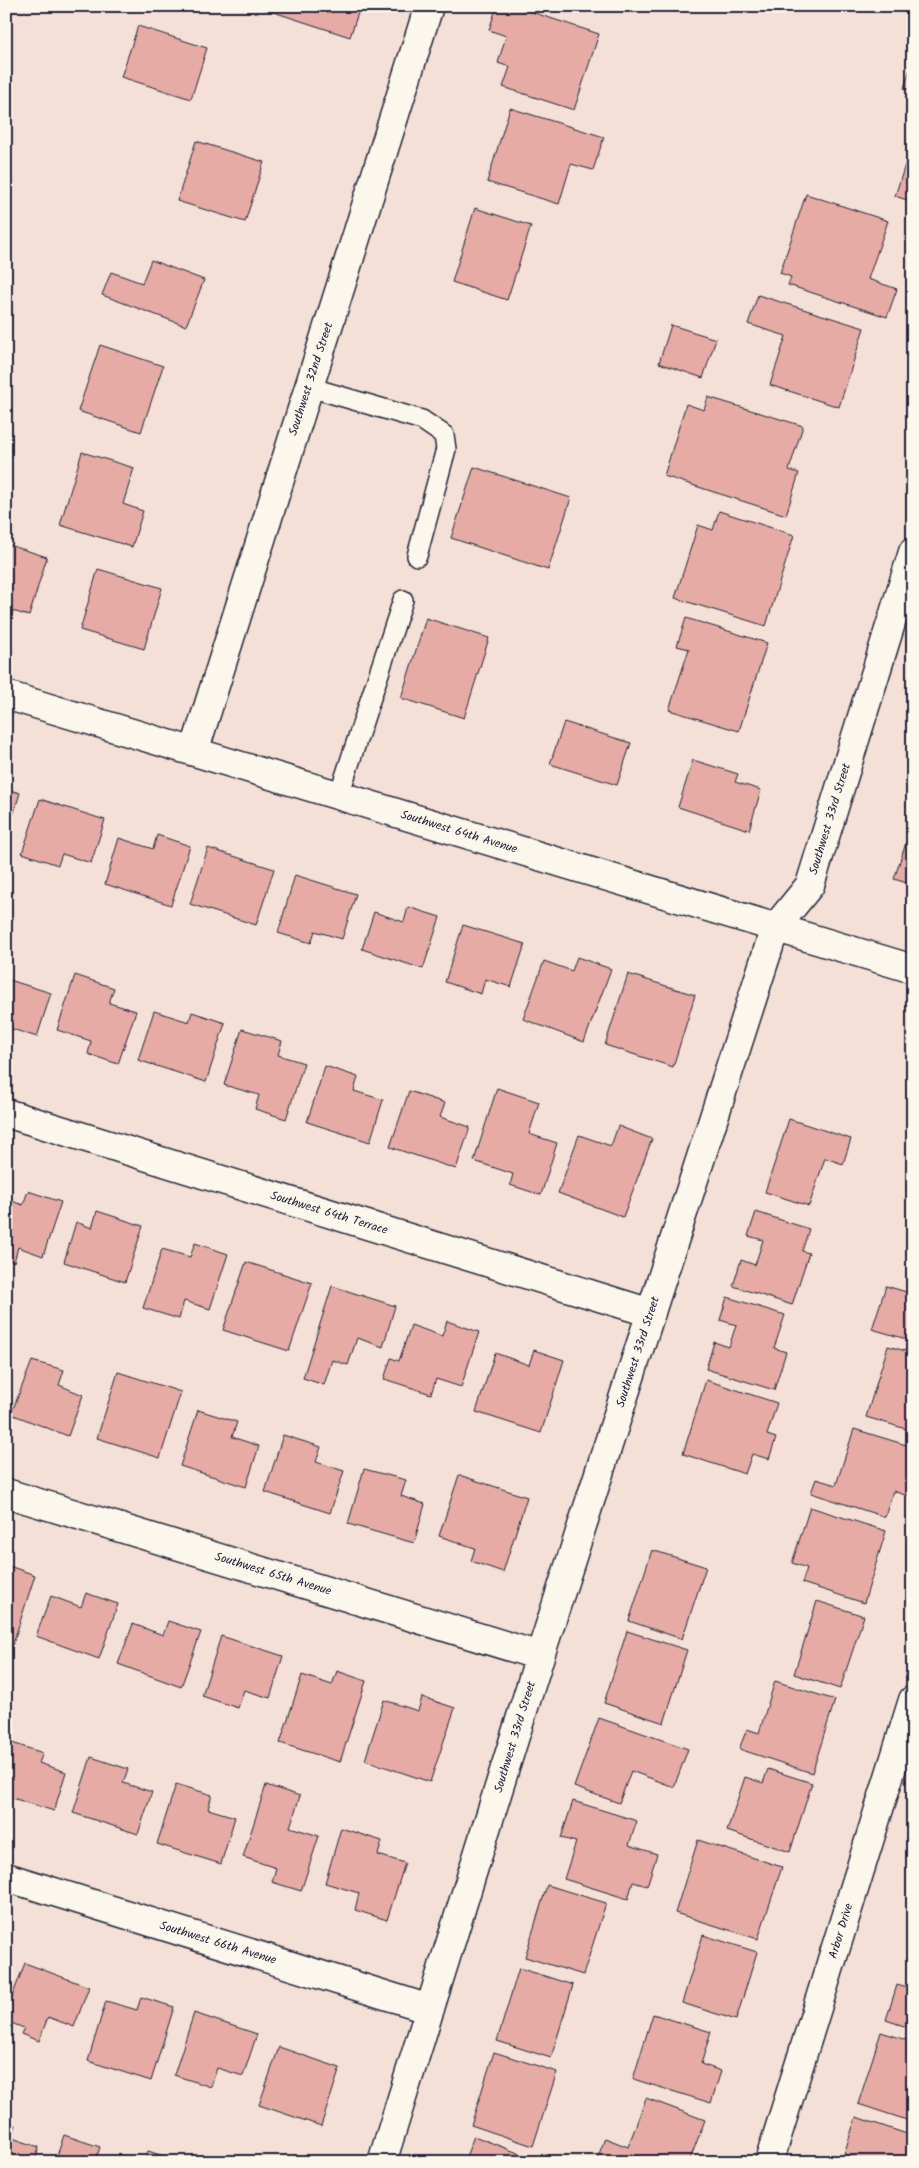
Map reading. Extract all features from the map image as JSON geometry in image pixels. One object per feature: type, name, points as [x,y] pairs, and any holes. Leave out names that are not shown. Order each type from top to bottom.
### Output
[{"type":"street","name":"Southwest 32nd Street","points":[[194,752],[429,6]]},
{"type":"street","name":"Southwest 33rd Street","points":[[382,2162],[540,1656],[775,928],[810,885],[913,552]]},
{"type":"street","name":"Southwest 64th Avenue","points":[[6,695],[913,969]]},
{"type":"street","name":"Southwest 64th Terrace","points":[[6,1113],[651,1313]]},
{"type":"street","name":"Southwest 65th Avenue","points":[[6,1493],[540,1656]]},
{"type":"street","name":"Arbor Drive","points":[[769,2162],[913,1700]]},
{"type":"street","name":"Southwest 66th Avenue","points":[[6,1877],[430,2009]]},
{"type":"lane","points":[[309,387],[422,420],[444,435],[446,449],[417,556]]},
{"type":"lane","points":[[339,795],[403,600]]},
{"type":"building","points":[[255,6],[357,6],[360,7],[350,37]]},
{"type":"building","points":[[497,6],[513,6],[599,34],[574,110],[503,87],[510,67],[498,63],[506,36],[489,30]]},
{"type":"building","points":[[138,26],[207,48],[191,99],[121,77]]},
{"type":"building","points":[[913,60],[913,91],[904,88]]},
{"type":"building","points":[[510,108],[604,137],[593,170],[571,164],[559,204],[487,182]]},
{"type":"building","points":[[913,140],[913,202],[895,196]]},
{"type":"building","points":[[196,141],[264,162],[245,222],[177,201]]},
{"type":"building","points":[[806,194],[888,221],[868,279],[897,289],[887,317],[788,285],[791,277],[780,273]]},
{"type":"building","points":[[475,208],[531,226],[507,300],[452,282]]},
{"type":"building","points":[[151,260],[204,280],[186,326],[102,295],[111,272],[142,283]]},
{"type":"building","points":[[758,295],[864,328],[839,407],[770,385],[786,336],[748,324]]},
{"type":"building","points":[[671,325],[716,339],[703,378],[659,363]]},
{"type":"building","points":[[100,345],[163,366],[141,432],[78,411]]},
{"type":"building","points":[[708,397],[803,426],[789,470],[799,473],[786,515],[664,476],[686,404],[704,410]]},
{"type":"building","points":[[82,452],[134,468],[123,504],[143,511],[132,547],[60,525]]},
{"type":"building","points":[[474,467],[571,498],[548,570],[451,538]]},
{"type":"building","points":[[719,511],[794,535],[766,626],[675,598],[698,525],[713,530]]},
{"type":"building","points":[[6,544],[47,557],[29,616],[6,609]]},
{"type":"building","points":[[98,569],[162,588],[144,649],[80,630]]},
{"type":"building","points":[[426,618],[489,638],[464,718],[401,698]]},
{"type":"building","points":[[686,618],[767,643],[739,731],[669,710],[689,649],[677,646]]},
{"type":"building","points":[[564,722],[631,743],[617,785],[550,764]]},
{"type":"building","points":[[693,760],[738,774],[735,782],[761,790],[749,830],[678,807]]},
{"type":"building","points":[[6,789],[20,793],[6,838]]},
{"type":"building","points":[[40,799],[105,820],[91,863],[62,854],[58,865],[22,853]]},
{"type":"building","points":[[913,822],[913,885],[894,879]]},
{"type":"building","points":[[157,835],[190,846],[171,905],[105,884],[119,838],[153,849]]},
{"type":"building","points":[[208,848],[274,869],[256,925],[190,904]]},
{"type":"building","points":[[295,875],[356,894],[342,939],[315,931],[311,943],[278,933]]},
{"type":"building","points":[[408,907],[440,917],[423,969],[362,949],[374,912],[404,922]]},
{"type":"building","points":[[463,925],[525,944],[511,987],[485,979],[481,994],[445,982]]},
{"type":"building","points":[[577,957],[611,969],[584,1042],[523,1019],[544,961],[572,971]]},
{"type":"building","points":[[628,974],[695,995],[673,1067],[605,1045]]},
{"type":"building","points":[[75,975],[114,988],[109,1003],[136,1011],[118,1064],[88,1054],[91,1041],[57,1030]]},
{"type":"building","points":[[6,979],[51,993],[37,1037],[6,1027]]},
{"type":"building","points":[[154,1011],[189,1022],[192,1012],[225,1023],[206,1082],[138,1060]]},
{"type":"building","points":[[242,1029],[282,1041],[278,1055],[304,1063],[286,1119],[255,1109],[259,1095],[224,1085]]},
{"type":"building","points":[[325,1066],[358,1077],[354,1091],[383,1100],[370,1142],[307,1122]]},
{"type":"building","points":[[497,1088],[539,1102],[529,1134],[557,1143],[541,1195],[510,1185],[513,1174],[474,1161]]},
{"type":"building","points":[[409,1091],[445,1103],[440,1117],[470,1127],[456,1169],[390,1147]]},
{"type":"building","points":[[789,1119],[851,1139],[843,1164],[825,1158],[809,1206],[765,1192]]},
{"type":"building","points":[[618,1126],[652,1139],[623,1217],[558,1193],[579,1135],[611,1146]]},
{"type":"building","points":[[28,1191],[61,1202],[43,1256],[18,1247],[14,1262],[6,1259],[6,1199],[23,1205]]},
{"type":"building","points":[[97,1211],[143,1226],[125,1282],[64,1262],[76,1222],[92,1228]]},
{"type":"building","points":[[756,1212],[809,1229],[802,1251],[809,1253],[792,1305],[733,1286],[741,1260],[755,1265],[763,1240],[748,1236]]},
{"type":"building","points":[[195,1243],[228,1254],[210,1309],[184,1301],[179,1319],[143,1308],[162,1249],[190,1257]]},
{"type":"building","points":[[246,1262],[312,1283],[289,1351],[223,1330]]},
{"type":"building","points":[[913,1284],[913,1341],[872,1329],[886,1286],[910,1293]]},
{"type":"building","points":[[332,1286],[395,1306],[383,1347],[357,1338],[348,1365],[332,1360],[324,1385],[303,1378]]},
{"type":"building","points":[[727,1297],[785,1315],[774,1348],[786,1352],[774,1390],[706,1369],[714,1342],[729,1347],[736,1325],[720,1320]]},
{"type":"building","points":[[447,1321],[479,1332],[461,1387],[436,1379],[431,1394],[384,1379],[391,1358],[399,1361],[411,1325],[442,1336]]},
{"type":"building","points":[[888,1346],[913,1353],[913,1431],[866,1417]]},
{"type":"building","points":[[534,1350],[564,1360],[541,1433],[476,1412],[495,1353],[529,1365]]},
{"type":"building","points":[[32,1361],[64,1370],[59,1385],[83,1395],[68,1436],[11,1414]]},
{"type":"building","points":[[118,1372],[181,1392],[160,1458],[97,1438]]},
{"type":"building","points":[[706,1380],[777,1403],[767,1435],[776,1438],[769,1459],[752,1454],[745,1474],[683,1454]]},
{"type":"building","points":[[198,1410],[237,1422],[232,1437],[259,1446],[246,1487],[180,1466]]},
{"type":"building","points":[[854,1429],[913,1447],[913,1480],[908,1496],[893,1491],[885,1517],[811,1493],[816,1479],[836,1485]]},
{"type":"building","points":[[283,1435],[321,1447],[316,1462],[344,1471],[330,1513],[265,1492]]},
{"type":"building","points":[[364,1469],[406,1480],[401,1496],[425,1504],[414,1543],[348,1524]]},
{"type":"building","points":[[459,1475],[527,1497],[503,1572],[471,1561],[475,1548],[439,1536]]},
{"type":"building","points":[[810,1507],[886,1531],[864,1603],[802,1583],[807,1568],[792,1563]]},
{"type":"building","points":[[652,1550],[706,1567],[682,1639],[629,1621]]},
{"type":"building","points":[[6,1565],[35,1575],[11,1650],[6,1648]]},
{"type":"building","points":[[86,1593],[118,1604],[99,1659],[36,1636],[51,1596],[81,1607]]},
{"type":"building","points":[[817,1601],[864,1616],[840,1689],[794,1674]]},
{"type":"building","points":[[168,1621],[201,1632],[181,1687],[118,1664],[133,1624],[163,1635]]},
{"type":"building","points":[[627,1631],[687,1650],[664,1723],[604,1703]]},
{"type":"building","points":[[221,1636],[283,1656],[270,1698],[244,1690],[238,1708],[202,1696]]},
{"type":"building","points":[[337,1671],[366,1681],[340,1762],[280,1743],[302,1675],[332,1685]]},
{"type":"building","points":[[775,1681],[835,1700],[812,1773],[739,1749],[747,1729],[759,1733]]},
{"type":"building","points":[[422,1697],[455,1708],[430,1782],[365,1760],[384,1700],[418,1711]]},
{"type":"building","points":[[599,1718],[688,1749],[674,1787],[631,1771],[619,1803],[574,1787]]},
{"type":"building","points":[[6,1741],[43,1753],[39,1763],[66,1772],[54,1811],[6,1796]]},
{"type":"building","points":[[91,1757],[128,1769],[123,1783],[152,1792],[138,1834],[73,1813]]},
{"type":"building","points":[[768,1769],[812,1783],[790,1852],[727,1831],[745,1777],[763,1783]]},
{"type":"building","points":[[176,1784],[212,1795],[208,1809],[235,1817],[221,1864],[157,1844]]},
{"type":"building","points":[[266,1785],[300,1796],[290,1827],[319,1836],[301,1891],[272,1882],[276,1868],[243,1857]]},
{"type":"building","points":[[573,1801],[637,1821],[629,1845],[657,1854],[647,1886],[633,1882],[628,1899],[564,1879],[576,1842],[561,1838]]},
{"type":"building","points":[[341,1828],[382,1841],[378,1855],[405,1863],[387,1920],[355,1910],[359,1893],[325,1883]]},
{"type":"building","points":[[698,1840],[782,1867],[758,1939],[675,1913]]},
{"type":"building","points":[[547,1885],[606,1903],[583,1975],[525,1957]]},
{"type":"building","points":[[703,1935],[757,1952],[736,2020],[682,2003]]},
{"type":"building","points":[[25,1963],[89,1987],[74,2027],[48,2017],[39,2041],[21,2034],[24,2028],[6,2021],[6,2012]]},
{"type":"building","points":[[519,1968],[573,1985],[551,2058],[497,2041]]},
{"type":"building","points":[[897,1985],[913,1990],[913,2029],[886,2020]]},
{"type":"building","points":[[141,1997],[174,2007],[151,2081],[88,2061],[106,2001],[137,2010]]},
{"type":"building","points":[[194,2013],[257,2034],[243,2076],[217,2068],[211,2087],[174,2075]]},
{"type":"building","points":[[653,2014],[711,2032],[701,2064],[721,2071],[711,2103],[633,2079]]},
{"type":"building","points":[[881,2032],[913,2042],[913,2122],[858,2104]]},
{"type":"building","points":[[279,2047],[340,2068],[321,2126],[259,2105]]},
{"type":"building","points":[[494,2052],[557,2072],[533,2146],[471,2125]]},
{"type":"building","points":[[646,2098],[705,2120],[689,2162],[596,2162],[605,2138],[628,2147]]},
{"type":"building","points":[[856,2117],[913,2136],[913,2162],[858,2162],[858,2159],[844,2154]]},
{"type":"building","points":[[6,2122],[16,2125],[12,2138],[39,2147],[35,2162],[6,2162]]},
{"type":"building","points":[[64,2135],[100,2147],[96,2160],[101,2162],[55,2162]]},
{"type":"building","points":[[474,2136],[531,2158],[529,2162],[464,2162]]},
{"type":"building","points":[[148,2151],[182,2162],[144,2162]]}]
